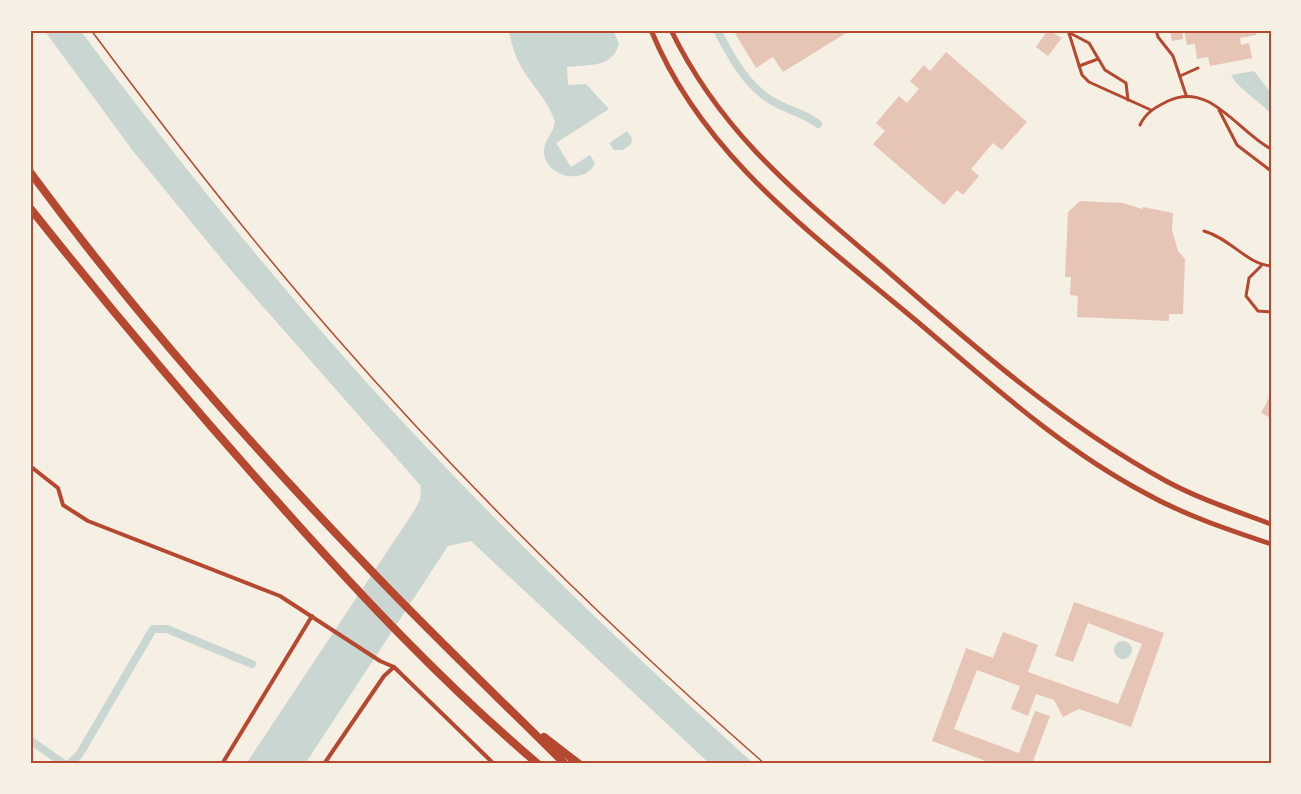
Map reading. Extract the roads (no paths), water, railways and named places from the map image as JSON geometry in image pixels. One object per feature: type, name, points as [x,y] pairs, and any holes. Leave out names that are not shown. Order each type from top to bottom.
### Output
[{"type":"highway","points":[[30,172],[122,288],[213,397],[362,561],[565,764]]},
{"type":"highway","points":[[30,208],[197,411],[349,580],[532,764]]},
{"type":"highway","points":[[522,720],[579,764]]},
{"type":"highway","points":[[508,739],[538,764]]},
{"type":"street","points":[[651,30],[666,63],[698,116],[749,177],[1000,393],[1061,440],[1143,493],[1175,508],[1271,544]]},
{"type":"street","points":[[671,30],[717,108],[764,163],[969,342],[1048,405],[1117,452],[1179,488],[1271,524]]},
{"type":"street","points":[[1156,30],[1158,37],[1173,56],[1186,95]]},
{"type":"street","points":[[1068,31],[1089,43],[1105,70],[1126,83],[1128,101]]},
{"type":"street","points":[[1068,31],[1082,75],[1089,82],[1151,110]]},
{"type":"street","points":[[1079,66],[1098,59]]},
{"type":"street","points":[[1180,76],[1198,68]]},
{"type":"street","points":[[1140,124],[1151,110],[1186,95],[1201,97],[1271,149]]},
{"type":"street","points":[[1216,106],[1237,145],[1271,171]]},
{"type":"street","points":[[1204,231],[1225,239],[1257,264],[1271,266]]},
{"type":"street","points":[[1263,265],[1249,278],[1246,296],[1258,311],[1271,312]]},
{"type":"street","points":[[30,466],[58,488],[63,505],[88,521],[280,596],[380,661],[394,667],[494,764]]},
{"type":"street","points":[[222,764],[312,616]]},
{"type":"street","points":[[324,764],[384,676],[394,667]]},
{"type":"waterway","points":[[717,30],[734,61],[757,89],[776,103],[818,124]]},
{"type":"waterway","points":[[69,764],[79,755],[153,629],[167,629],[252,664]]},
{"type":"waterway","points":[[30,740],[64,764]]}]
